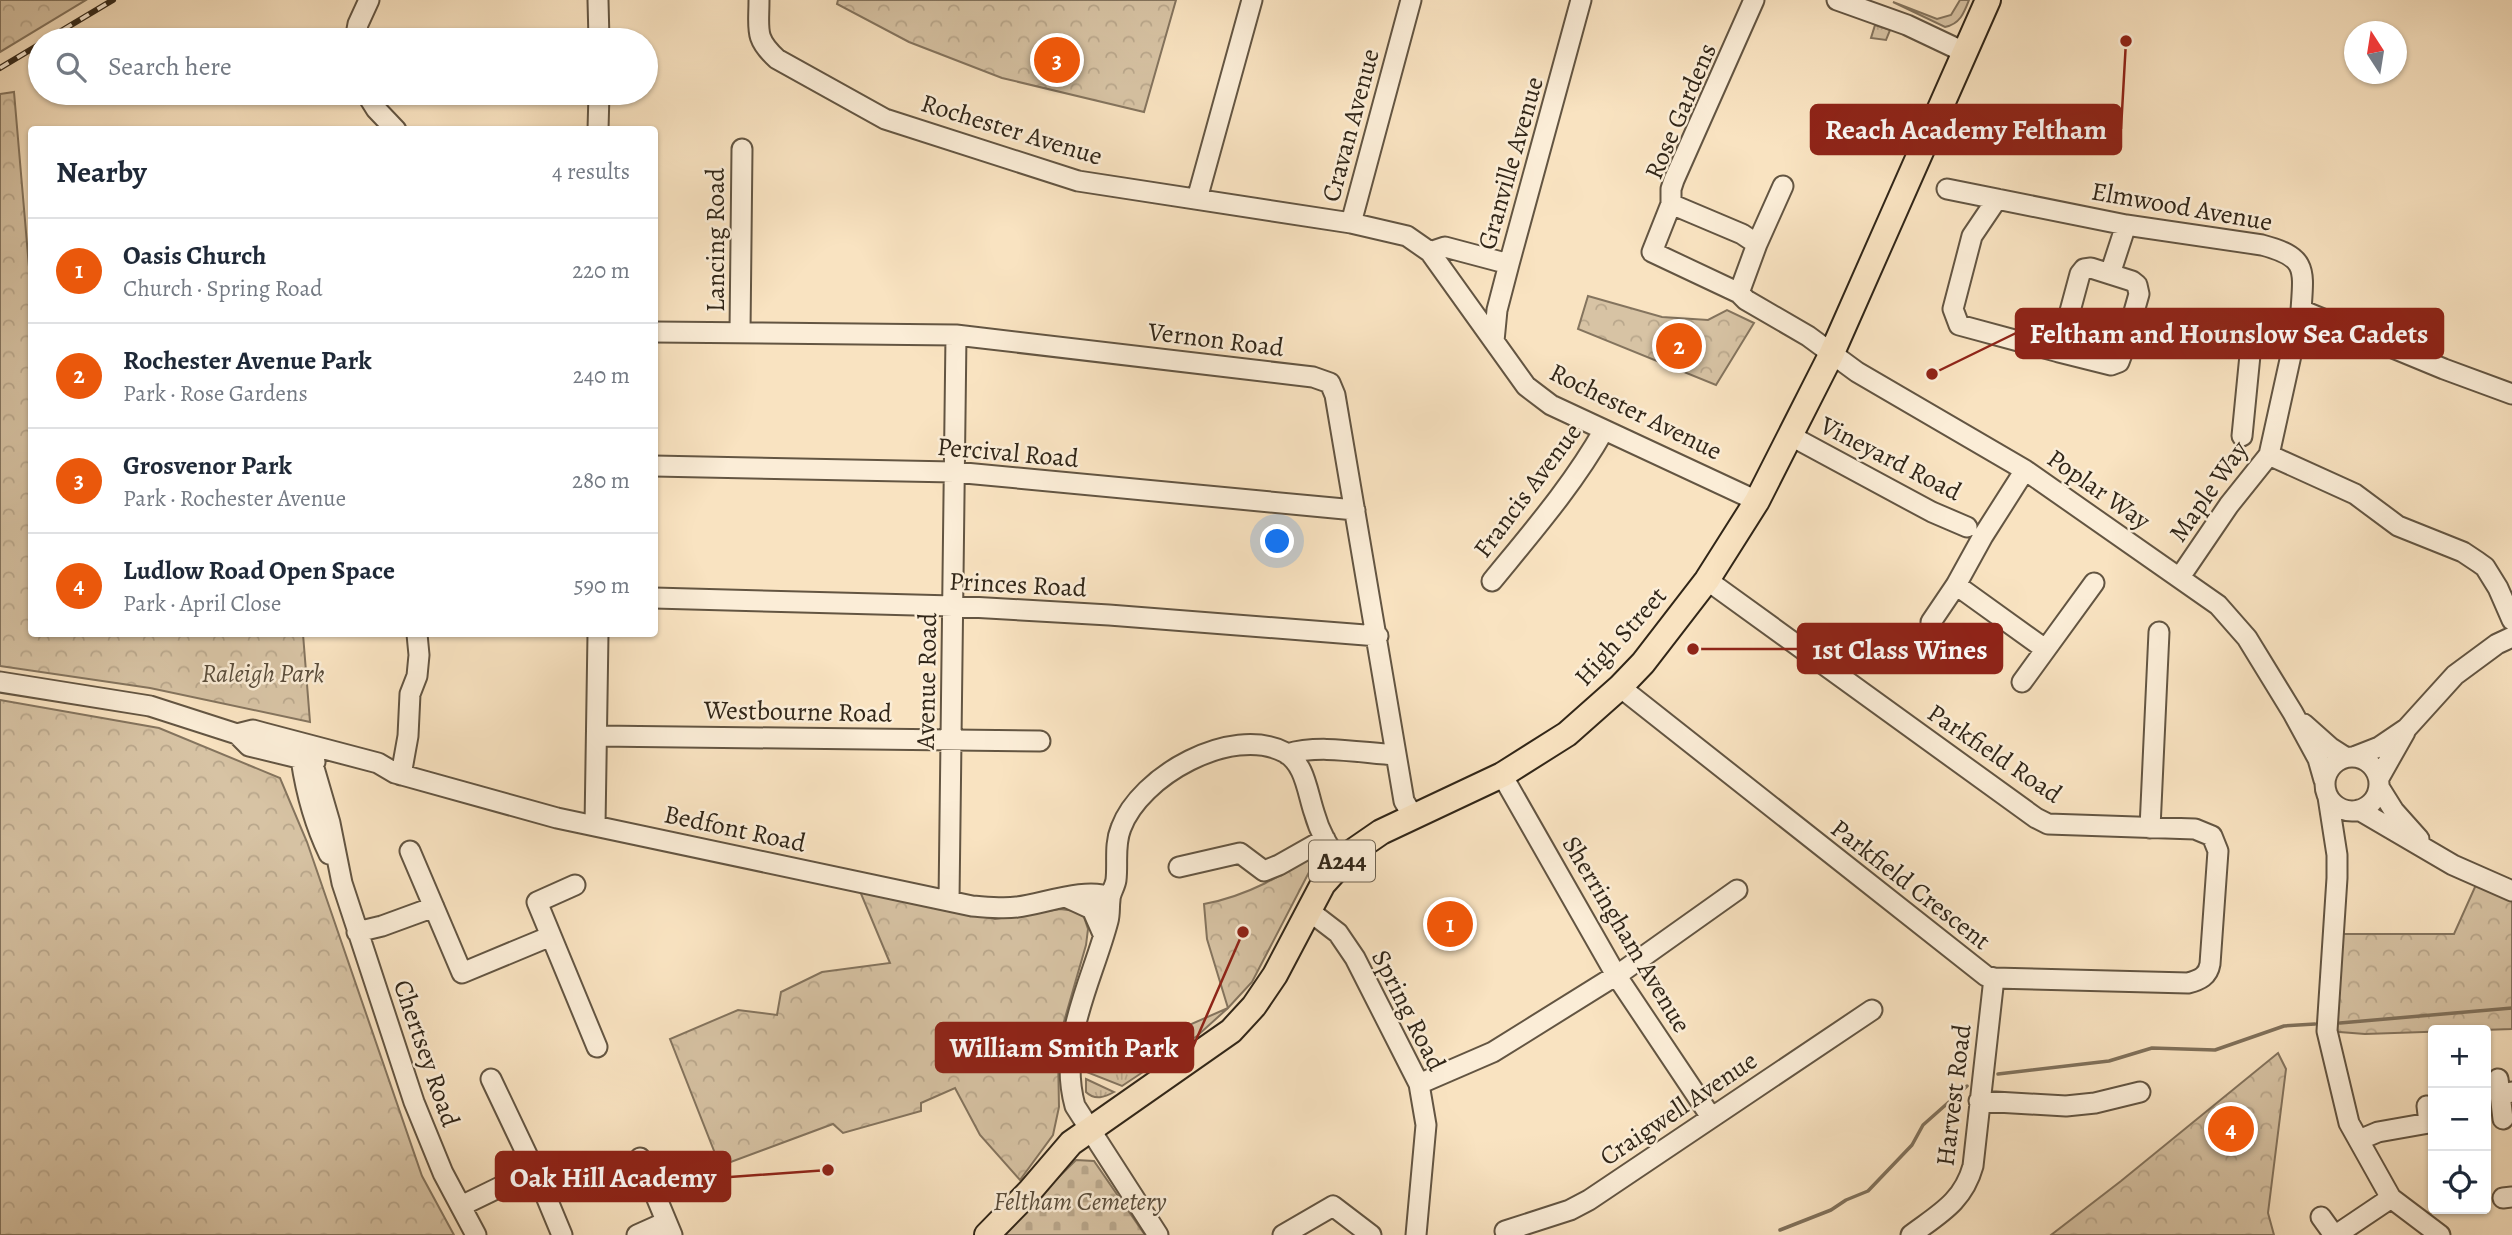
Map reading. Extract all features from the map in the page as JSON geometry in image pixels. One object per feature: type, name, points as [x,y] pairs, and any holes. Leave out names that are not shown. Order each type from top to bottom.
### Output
[{"type":"main road","name":"High Street","points":[[1090,1130],[1231,1031],[1254,1006],[1275,975],[1324,884],[1352,852],[1381,832],[1502,775],[1567,734],[1643,663],[1707,580],[1757,501],[1791,436],[1831,355],[1987,0]]},
{"type":"main road","name":"A244","points":[[987,1235],[1029,1192],[1067,1147],[1090,1130]]},
{"type":"street","points":[[357,28],[369,0]]},
{"type":"street","points":[[598,0],[599,28]]},
{"type":"street","name":"Rochester Avenue","points":[[759,0],[758,33],[764,47],[777,59],[885,119],[1078,181],[1351,223],[1407,236],[1430,253],[1536,396],[1757,501]]},
{"type":"street","points":[[1197,199],[1252,0]]},
{"type":"street","name":"Cravan Avenue","points":[[1351,223],[1410,0]]},
{"type":"street","name":"Granville Avenue","points":[[1494,341],[1497,310],[1581,0]]},
{"type":"street","name":"Rose Gardens","points":[[1754,0],[1674,180],[1671,204],[1646,257],[1739,293],[1746,300],[1808,336],[1831,355]]},
{"type":"street","points":[[1837,0],[1907,25],[1965,52]]},
{"type":"street","points":[[374,105],[392,126]]},
{"type":"street","points":[[598,126],[599,105]]},
{"type":"street","name":"Lancing Road","points":[[740,332],[742,149]]},
{"type":"street","points":[[1739,293],[1783,186]]},
{"type":"street","name":"Elmwood Avenue","points":[[1947,189],[2126,225],[2281,250],[2299,263],[2303,274],[2301,310]]},
{"type":"street","points":[[1997,199],[1972,236],[1953,309],[1959,325],[2059,352],[2111,365],[2119,362],[2139,294],[2137,285],[2091,268],[2084,270],[2080,274],[2059,352]]},
{"type":"street","name":"Rose Gardens","points":[[1671,204],[1742,234],[1757,244]]},
{"type":"street","points":[[2110,274],[2126,225]]},
{"type":"street","points":[[1430,253],[1445,247],[1509,264]]},
{"type":"street","points":[[2301,310],[2512,394]]},
{"type":"street","name":"Maple Way","points":[[2180,577],[2229,505],[2269,455],[2301,310]]},
{"type":"street","name":"Vernon Road","points":[[658,332],[956,335],[1314,377],[1330,383],[1335,395],[1378,636],[1404,801],[1413,816]]},
{"type":"street","name":"Avenue Road","points":[[950,901],[956,335]]},
{"type":"street","points":[[2242,436],[2251,345]]},
{"type":"street","name":"Poplar Way","points":[[1831,355],[2025,470],[2218,605],[2247,638],[2318,759],[2326,788],[2337,855]]},
{"type":"street","points":[[2246,404],[2278,411]]},
{"type":"street","name":"Francis Avenue","points":[[1492,581],[1557,503],[1604,430]]},
{"type":"street","name":"Vineyard Road","points":[[1791,436],[1932,512],[1967,527]]},
{"type":"street","points":[[2269,455],[2355,495],[2398,526],[2463,552],[2478,562],[2485,567],[2498,588],[2512,620]]},
{"type":"street","name":"Percival Road","points":[[658,466],[954,472],[1355,510]]},
{"type":"street","points":[[1930,622],[1956,585],[2025,470]]},
{"type":"street","name":"Parkfield Road","points":[[1707,580],[2036,818],[2048,824],[2064,826],[2195,829],[2212,836],[2218,851],[2210,964]]},
{"type":"street","points":[[2022,682],[2094,583]]},
{"type":"street","points":[[1956,585],[2046,649]]},
{"type":"street","name":"Princes Road","points":[[658,598],[953,606],[1378,636]]},
{"type":"street","points":[[2150,828],[2159,632]]},
{"type":"street","points":[[398,774],[408,736],[410,694],[418,676],[417,637]]},
{"type":"street","points":[[595,826],[598,637]]},
{"type":"street","points":[[2512,637],[2497,644],[2455,675],[2407,728],[2379,747],[2335,761],[2328,769],[2326,788],[2343,810],[2355,811],[2453,866],[2512,891]]},
{"type":"street","name":"Bedfont Road","points":[[0,682],[150,706],[237,734],[249,746],[306,753],[381,774],[398,774],[557,818],[950,901],[1001,908],[1099,893],[1110,897]]},
{"type":"street","name":"Parkfield Crescent","points":[[1620,687],[1980,972],[1994,978],[2188,983],[2205,976],[2210,964]]},
{"type":"street","name":"Poplar Way","points":[[2293,713],[2331,748],[2350,757]]},
{"type":"street","points":[[2407,728],[2379,783],[2376,797],[2369,805],[2355,811],[2345,824],[2337,855],[2327,1031],[2349,1123],[2391,1198],[2440,1235]]},
{"type":"street","name":"Westbourne Road","points":[[598,736],[1040,741]]},
{"type":"street","points":[[1158,1235],[1075,1106],[1070,1087],[1069,1061],[1077,1014],[1108,920],[1110,897],[1116,883],[1120,828],[1142,795],[1165,775],[1203,754],[1221,748],[1241,744],[1281,751],[1332,750],[1396,755]]},
{"type":"street","points":[[1281,751],[1295,761],[1304,776],[1314,814],[1332,853],[1340,863]]},
{"type":"street","name":"Chertsey Road","points":[[306,753],[306,792],[316,827],[342,883],[414,1102],[443,1173],[476,1235]]},
{"type":"street","points":[[2350,757],[2368,761],[2375,768],[2379,783],[2394,811],[2431,852]]},
{"type":"street","name":"Sherringham Avenue","points":[[1502,775],[1616,975],[1711,1117]]},
{"type":"street","points":[[1179,867],[1240,853],[1264,871],[1325,839]]},
{"type":"street","points":[[410,850],[434,907],[454,976],[551,936]]},
{"type":"street","points":[[575,885],[537,902],[597,1047]]},
{"type":"street","points":[[1419,1084],[1493,1052],[1616,975],[1737,890]]},
{"type":"street","points":[[1068,898],[1091,909],[1103,934]]},
{"type":"street","points":[[358,932],[434,907]]},
{"type":"street","name":"Spring Road","points":[[1308,910],[1338,933],[1355,958],[1419,1084],[1426,1125],[1416,1235]]},
{"type":"street","name":"Harvest Road","points":[[1911,1235],[1957,1200],[1968,1184],[1973,1166],[1994,978]]},
{"type":"street","name":"Craigwell Avenue","points":[[1505,1231],[1570,1210],[1589,1200],[1872,1010]]},
{"type":"street","points":[[491,1079],[562,1235]]},
{"type":"street","points":[[2503,1088],[2503,1119]]},
{"type":"street","points":[[1979,1101],[2066,1106],[2095,1103],[2140,1092]]},
{"type":"street","points":[[2359,1140],[2378,1132],[2429,1123],[2427,1106]]},
{"type":"street","points":[[637,1235],[669,1229],[640,1158]]},
{"type":"street","points":[[461,1206],[533,1171]]},
{"type":"street","points":[[2322,1217],[2335,1235],[2391,1198]]},
{"type":"street","points":[[1283,1235],[1333,1206],[1371,1235]]},
{"type":"green space","points":[[0,0],[86,0],[40,28],[28,28],[28,35],[0,52]]},
{"type":"green space","points":[[838,0],[1176,0],[1144,112],[1002,78],[909,42],[837,4]]},
{"type":"green space","points":[[1960,0],[1969,0],[1958,21],[1945,27],[1893,2],[1937,19],[1951,15]]},
{"type":"green space","points":[[1875,25],[1890,30],[1886,40],[1871,38]]},
{"type":"green space","name":"Raleigh Park","points":[[14,92],[28,255],[28,637],[303,637],[310,722],[150,688],[0,666],[0,94]]},
{"type":"green space","points":[[1588,296],[1662,317],[1708,320],[1727,310],[1754,323],[1716,385],[1578,329]]},
{"type":"green space","points":[[0,700],[159,728],[280,778],[307,842],[422,1176],[454,1235],[0,1235]]},
{"type":"green space","points":[[1320,851],[1252,982],[1228,1008],[1207,939],[1204,904],[1265,884]]},
{"type":"green space","points":[[2479,878],[2512,891],[2512,1029],[2491,1030],[2491,1025],[2428,1025],[2428,1032],[2365,1034],[2327,1031],[2332,934],[2454,934]]},
{"type":"green space","points":[[859,889],[995,919],[1060,909],[1076,911],[1084,917],[1088,929],[1086,945],[1061,1032],[1058,1054],[1059,1107],[1053,1135],[1020,1180],[980,1135],[955,1088],[921,1103],[921,1111],[843,1133],[833,1124],[720,1166],[670,1039],[738,1010],[777,1015],[781,992],[822,972],[890,963]]},
{"type":"green space","points":[[1228,1008],[1197,1036],[1122,1086],[1084,1071]]},
{"type":"green space","points":[[2278,1053],[2286,1069],[2268,1213],[2274,1235],[2051,1235],[2121,1181]]},
{"type":"green space","points":[[1086,1079],[1114,1092],[1104,1097],[1093,1096],[1086,1092]]},
{"type":"green space","name":"Feltham Cemetery","points":[[1076,1160],[1094,1161],[1145,1235],[1000,1235]]},
{"type":"waterway","points":[[2340,1023],[2512,1008]]},
{"type":"waterway","points":[[1998,1074],[2109,1061],[2152,1048],[2215,1050],[2284,1026],[2315,1024]]},
{"type":"waterway","points":[[1780,1230],[1831,1210],[1868,1191],[1912,1145],[1923,1125],[1967,1086]]},
{"type":"railway","points":[[66,28],[113,0]]},
{"type":"railway","points":[[0,68],[28,51]]},
{"type":"place","name":"Reach Academy Feltham","points":[[2126,41]]},
{"type":"place","name":"Grosvenor Park","points":[[1057,60]]},
{"type":"place","name":"Rochester Avenue Park","points":[[1679,346]]},
{"type":"place","name":"Feltham and Hounslow Sea Cadets","points":[[1932,374]]},
{"type":"place","name":"1st Class Wines","points":[[1693,649]]},
{"type":"place","name":"Oasis Church","points":[[1450,924]]},
{"type":"place","name":"William Smith Park","points":[[1243,932]]},
{"type":"place","name":"Ludlow Road Open Space","points":[[2231,1129]]},
{"type":"place","name":"Oak Hill Academy","points":[[828,1170]]}]
